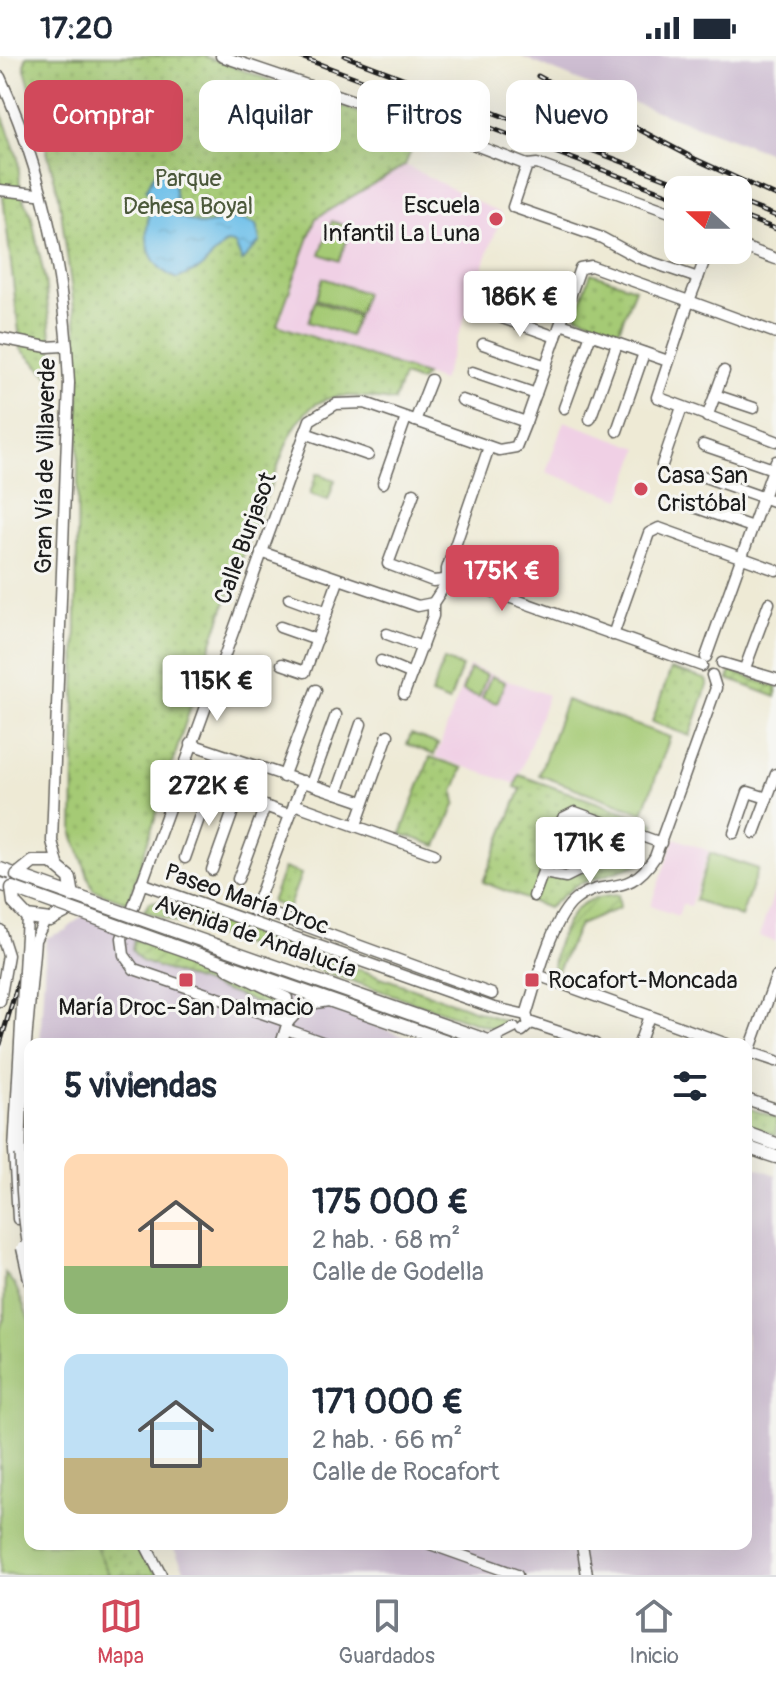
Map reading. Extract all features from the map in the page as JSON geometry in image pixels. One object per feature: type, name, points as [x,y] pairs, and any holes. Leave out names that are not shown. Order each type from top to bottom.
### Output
[{"type":"main road","points":[[43,861],[58,864],[70,878],[71,902],[44,922],[27,917],[14,903],[6,886],[24,867],[43,861]]},
{"type":"main road","name":"Avenida de Andalucía","points":[[0,869],[168,944],[437,1038]]},
{"type":"main road","name":"Avenida de Andalucía","points":[[6,886],[172,930],[482,1038]]},
{"type":"main road","points":[[752,1135],[776,1144]]},
{"type":"main road","points":[[752,1149],[776,1157]]},
{"type":"street","points":[[221,56],[413,121],[527,165],[537,164],[664,210]]},
{"type":"street","name":"Gran Vía de Villaverde","points":[[0,77],[20,124],[46,208],[61,283],[67,383],[52,841],[58,864]]},
{"type":"street","name":"Gran Vía de Villaverde","points":[[0,92],[15,125],[37,194],[53,269],[67,383],[47,841],[43,861]]},
{"type":"street","points":[[527,165],[513,207],[602,238],[639,258],[698,278]]},
{"type":"street","points":[[0,190],[37,194]]},
{"type":"street","points":[[752,250],[776,259]]},
{"type":"street","points":[[703,264],[657,397],[776,441]]},
{"type":"street","points":[[404,694],[433,616],[433,603],[447,582],[447,569],[489,447],[503,451],[516,447],[580,268],[586,265],[776,333]]},
{"type":"street","points":[[506,291],[564,311]]},
{"type":"street","points":[[491,314],[556,337]]},
{"type":"street","points":[[561,324],[668,361]]},
{"type":"street","points":[[564,408],[591,334]]},
{"type":"street","points":[[0,338],[47,347],[63,346]]},
{"type":"street","points":[[483,344],[546,366]]},
{"type":"street","points":[[590,419],[617,344]]},
{"type":"street","points":[[617,431],[644,353]]},
{"type":"street","points":[[707,417],[724,371]]},
{"type":"street","points":[[472,372],[536,394]]},
{"type":"street","points":[[383,483],[431,380]]},
{"type":"street","points":[[715,395],[754,408]]},
{"type":"street","points":[[462,400],[526,422]]},
{"type":"street","name":"Calle Burjasot","points":[[141,883],[310,420],[336,404],[365,403],[489,447]]},
{"type":"street","points":[[662,465],[682,407]]},
{"type":"street","points":[[305,433],[368,455]]},
{"type":"street","points":[[498,1038],[520,1022],[556,928],[572,901],[593,891],[626,885],[639,878],[661,843],[716,688],[704,661],[774,465],[703,445]]},
{"type":"street","points":[[699,475],[776,502]]},
{"type":"street","points":[[414,493],[388,564],[433,581],[455,579],[469,583],[613,635],[704,661],[715,656],[722,663],[776,678]]},
{"type":"street","points":[[683,503],[752,527]]},
{"type":"street","points":[[613,635],[649,533],[659,528],[776,570]]},
{"type":"street","points":[[261,552],[418,606],[433,603]]},
{"type":"street","points":[[308,666],[338,581]]},
{"type":"street","points":[[289,598],[327,612]]},
{"type":"street","points":[[745,668],[769,603]]},
{"type":"street","points":[[280,627],[317,640]]},
{"type":"street","points":[[387,634],[422,647]]},
{"type":"street","points":[[381,661],[412,674]]},
{"type":"street","points":[[712,675],[717,673],[722,663]]},
{"type":"street","points":[[283,777],[316,690]]},
{"type":"street","points":[[251,921],[292,810],[336,715]]},
{"type":"street","points":[[337,793],[361,724]]},
{"type":"street","points":[[356,825],[388,735]]},
{"type":"street","points":[[191,744],[363,802]]},
{"type":"street","points":[[754,833],[776,774]]},
{"type":"street","points":[[180,776],[265,806],[356,825],[434,854]]},
{"type":"street","points":[[185,858],[210,787]]},
{"type":"street","points":[[734,833],[748,792],[767,798]]},
{"type":"street","points":[[212,870],[238,797]]},
{"type":"street","points":[[238,879],[265,806]]},
{"type":"street","points":[[534,896],[563,818],[575,812],[661,843]]},
{"type":"street","points":[[545,868],[549,874],[566,877],[586,867],[605,823]]},
{"type":"street","name":"Paseo María Droc","points":[[314,1038],[134,969],[124,955],[122,938],[141,883],[491,1007],[520,1022],[575,1038]]},
{"type":"street","name":"Paseo María Droc","points":[[256,908],[492,994]]},
{"type":"street","points":[[24,1252],[18,1219],[14,1150],[27,917]]},
{"type":"street","points":[[28,1038],[35,940],[44,922]]},
{"type":"street","points":[[0,930],[8,955],[0,1001]]},
{"type":"street","points":[[211,959],[287,998],[287,1026],[283,1038]]},
{"type":"street","points":[[540,976],[710,1038]]},
{"type":"street","points":[[752,1040],[776,977]]},
{"type":"street","points":[[287,1026],[304,1005],[328,1001]]},
{"type":"street","points":[[641,1038],[649,1016]]},
{"type":"street","points":[[520,1022],[524,1038]]},
{"type":"street","points":[[752,1052],[776,1061]]},
{"type":"street","points":[[24,1097],[24,1198]]},
{"type":"street","points":[[752,1101],[776,1109]]},
{"type":"street","points":[[148,1550],[161,1575]]},
{"type":"street","points":[[155,1550],[167,1575]]},
{"type":"street","points":[[447,1550],[517,1575]]},
{"type":"street","points":[[577,1575],[582,1550]]},
{"type":"street","points":[[582,1558],[587,1575]]},
{"type":"shaded area","points":[[520,56],[776,56],[776,155],[637,104],[637,80],[577,80]]},
{"type":"shaded area","points":[[405,165],[502,214],[442,381],[279,324],[316,218]]},
{"type":"shaded area","points":[[564,421],[639,448],[621,499],[546,472]]},
{"type":"shaded area","points":[[469,666],[548,695],[516,784],[436,757]]},
{"type":"shaded area","points":[[675,838],[709,851],[690,906],[682,904],[678,916],[650,906]]},
{"type":"shaded area","points":[[776,888],[776,942],[759,936]]},
{"type":"shaded area","points":[[82,916],[408,1038],[40,1038],[46,938],[66,930]]},
{"type":"shaded area","points":[[752,1166],[776,1175],[776,1575],[187,1575],[175,1550],[752,1550]]},
{"type":"green space","name":"Parque Dehesa Boyal","points":[[27,56],[204,56],[270,80],[199,80],[199,152],[341,152],[341,106],[357,112],[357,152],[410,152],[405,165],[316,218],[277,325],[425,375],[420,382],[403,376],[394,401],[352,396],[331,398],[312,407],[297,423],[212,641],[128,903],[93,890],[73,834],[79,396],[76,322],[59,196],[47,152],[183,152],[183,80],[28,80],[24,65]]},
{"type":"green space","points":[[0,108],[18,158],[20,187],[0,188]]},
{"type":"green space","points":[[21,193],[31,214],[45,280],[56,383],[21,349],[3,196]]},
{"type":"green space","points":[[332,221],[351,228],[339,261],[320,254]]},
{"type":"green space","points":[[591,273],[635,288],[619,330],[576,315]]},
{"type":"green space","points":[[323,278],[365,293],[358,314],[316,299]]},
{"type":"green space","points":[[315,301],[357,316],[350,336],[308,322]]},
{"type":"green space","points":[[317,473],[335,480],[328,500],[310,494]]},
{"type":"green space","points":[[444,660],[462,667],[449,702],[431,695]]},
{"type":"green space","points":[[470,669],[487,675],[479,697],[462,691]]},
{"type":"green space","points":[[671,669],[705,679],[708,683],[690,736],[652,722]]},
{"type":"green space","points":[[731,671],[776,687],[776,697],[728,679]]},
{"type":"green space","points":[[491,676],[505,682],[497,703],[482,698]]},
{"type":"green space","points":[[566,700],[670,737],[643,813],[539,775]]},
{"type":"green space","points":[[411,734],[438,744],[434,755],[407,744]]},
{"type":"green space","points":[[430,757],[463,768],[454,792],[456,803],[437,846],[401,834]]},
{"type":"green space","points":[[519,775],[655,823],[639,864],[576,885],[548,908],[483,882],[521,789],[515,787]]},
{"type":"green space","points":[[710,853],[758,869],[741,917],[695,900]]},
{"type":"green space","points":[[284,868],[301,874],[288,909],[271,902]]},
{"type":"green space","points":[[618,895],[620,908],[579,925],[555,977],[556,947],[572,915],[590,900]]},
{"type":"green space","points":[[167,901],[505,1021],[500,1031],[144,911],[149,902]]},
{"type":"green space","points":[[134,939],[268,993],[279,1001],[279,1006],[272,1008],[141,961],[132,950]]},
{"type":"green space","points":[[752,1109],[776,1118],[776,1136],[752,1126]]},
{"type":"green space","points":[[5,1273],[16,1287],[24,1307],[24,1550],[110,1550],[122,1575],[0,1575],[0,1329],[4,1319]]},
{"type":"green space","points":[[98,1550],[144,1550],[157,1575],[109,1575]]},
{"type":"water","points":[[159,165],[172,169],[178,216],[201,225],[239,218],[256,225],[260,242],[242,261],[235,244],[226,243],[200,269],[177,279],[166,273],[152,256],[147,236],[154,202],[146,190]]},
{"type":"railway","points":[[298,56],[664,193]]},
{"type":"railway","points":[[345,56],[664,178]]},
{"type":"railway","points":[[538,76],[695,159],[776,196]]},
{"type":"railway","points":[[752,207],[776,216]]},
{"type":"railway","points":[[752,220],[776,229]]},
{"type":"railway","points":[[0,1044],[32,936]]},
{"type":"place","name":"Escuela Infantil La Luna","points":[[496,219]]},
{"type":"place","name":"Casa San Cristóbal","points":[[641,489]]},
{"type":"place","name":"María Droc-San Dalmacio","points":[[186,980]]},
{"type":"place","name":"Rocafort-Moncada","points":[[532,980]]}]
